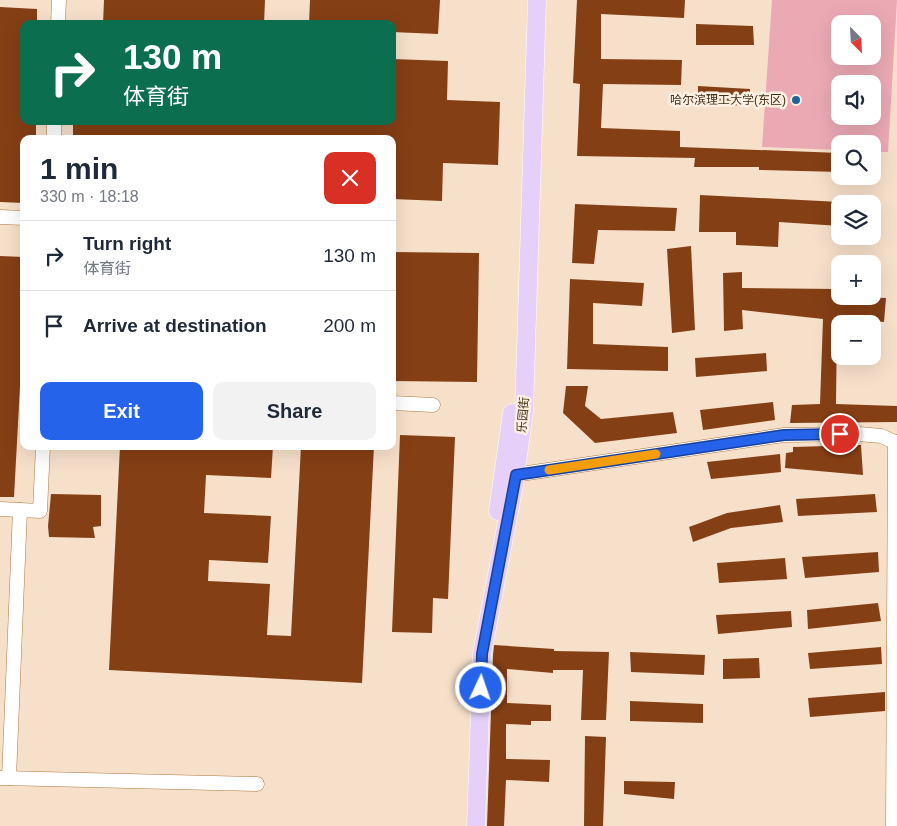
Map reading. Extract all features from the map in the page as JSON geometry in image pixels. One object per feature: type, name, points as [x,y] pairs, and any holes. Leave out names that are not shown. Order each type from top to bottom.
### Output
[{"type":"main road","name":"乐园街","points":[[476,826],[482,654],[509,476],[527,0]]},
{"type":"main road","name":"乐园街","points":[[464,826],[472,644],[509,476],[520,446],[526,378],[538,0]]},
{"type":"street","points":[[58,20],[59,0]]},
{"type":"street","points":[[0,217],[20,218]]},
{"type":"street","points":[[396,404],[432,405]]},
{"type":"street","points":[[509,476],[784,435],[859,434],[881,436],[896,442],[893,826]]},
{"type":"street","points":[[0,509],[40,510],[43,450]]},
{"type":"street","points":[[20,510],[4,778],[257,784]]},
{"type":"shaded area","points":[[772,0],[897,0],[888,152],[881,152],[881,135],[831,135],[831,150],[762,147]]},
{"type":"building","points":[[104,0],[265,0],[264,20],[103,20]]},
{"type":"building","points":[[310,0],[440,0],[438,34],[396,32],[396,20],[309,20]]},
{"type":"building","points":[[577,0],[685,0],[684,18],[601,14],[601,59],[682,60],[681,85],[603,84],[601,128],[680,131],[680,147],[831,153],[831,172],[759,170],[759,167],[694,167],[695,158],[577,156],[580,84],[573,83]]},
{"type":"building","points":[[0,7],[37,9],[37,20],[20,20],[20,125],[36,125],[36,135],[20,135],[20,203],[0,202]]},
{"type":"building","points":[[696,24],[753,26],[754,45],[696,45]]},
{"type":"building","points":[[396,59],[448,61],[447,100],[500,102],[498,165],[443,163],[442,201],[396,199],[396,135],[73,135],[73,125],[396,125]]},
{"type":"building","points":[[698,86],[750,89],[750,106],[698,103]]},
{"type":"building","points":[[700,195],[831,202],[831,225],[779,222],[778,247],[736,245],[736,232],[699,232]]},
{"type":"building","points":[[575,204],[677,208],[675,231],[598,230],[594,264],[572,263]]},
{"type":"building","points":[[691,246],[695,330],[672,333],[667,249]]},
{"type":"building","points":[[396,252],[479,253],[477,382],[396,381]]},
{"type":"building","points":[[0,256],[20,257],[20,387],[14,497],[0,497]]},
{"type":"building","points":[[742,272],[742,288],[831,289],[831,305],[881,305],[881,298],[886,298],[884,322],[881,322],[881,315],[831,315],[831,365],[836,365],[836,404],[897,406],[897,422],[790,423],[792,405],[820,404],[823,319],[742,310],[743,329],[724,331],[723,273]]},
{"type":"building","points":[[570,279],[644,283],[642,306],[593,303],[593,344],[668,347],[668,371],[567,369]]},
{"type":"building","points":[[766,353],[767,371],[696,377],[695,358]]},
{"type":"building","points":[[566,386],[588,386],[585,406],[601,419],[673,412],[677,433],[595,443],[563,413]]},
{"type":"building","points":[[773,402],[775,420],[703,430],[700,410]]},
{"type":"building","points":[[400,435],[455,437],[448,599],[433,598],[432,633],[392,632]]},
{"type":"building","points":[[861,445],[863,475],[785,468],[786,453],[793,452],[793,447]]},
{"type":"building","points":[[120,450],[273,450],[271,478],[206,475],[204,513],[271,516],[268,563],[209,560],[208,581],[270,584],[267,635],[291,636],[301,450],[374,450],[362,683],[109,670]]},
{"type":"building","points":[[780,454],[781,472],[711,479],[707,462]]},
{"type":"building","points":[[51,494],[101,495],[101,526],[93,527],[95,538],[49,537],[48,526]]},
{"type":"building","points":[[875,494],[877,512],[798,516],[796,499]]},
{"type":"building","points":[[780,505],[783,522],[731,528],[693,542],[689,527],[727,513]]},
{"type":"building","points":[[878,552],[879,572],[805,578],[802,557]]},
{"type":"building","points":[[785,558],[787,579],[719,583],[717,563]]},
{"type":"building","points":[[878,603],[881,621],[808,629],[807,610]]},
{"type":"building","points":[[791,611],[792,627],[718,634],[716,615]]},
{"type":"building","points":[[494,645],[554,649],[554,651],[609,652],[606,720],[581,720],[583,670],[553,670],[553,673],[507,669],[507,703],[551,705],[551,721],[531,721],[531,725],[506,724],[506,759],[550,760],[549,782],[506,780],[504,826],[487,826]]},
{"type":"building","points":[[881,647],[882,664],[810,669],[808,653]]},
{"type":"building","points":[[630,652],[705,655],[704,675],[631,672]]},
{"type":"building","points":[[759,658],[760,678],[723,679],[723,659]]},
{"type":"building","points":[[885,692],[885,711],[810,717],[808,698]]},
{"type":"building","points":[[630,701],[703,704],[703,723],[630,721]]},
{"type":"building","points":[[585,736],[606,737],[603,826],[584,826]]},
{"type":"building","points":[[624,781],[675,782],[674,799],[624,794]]},
{"type":"slow traffic","points":[[549,470],[656,454]]},
{"type":"place","name":"哈尔滨理工大学(东区)","points":[[796,100]]},
{"type":"route","points":[[481,688],[482,654],[516,475],[784,435],[840,434]]}]
